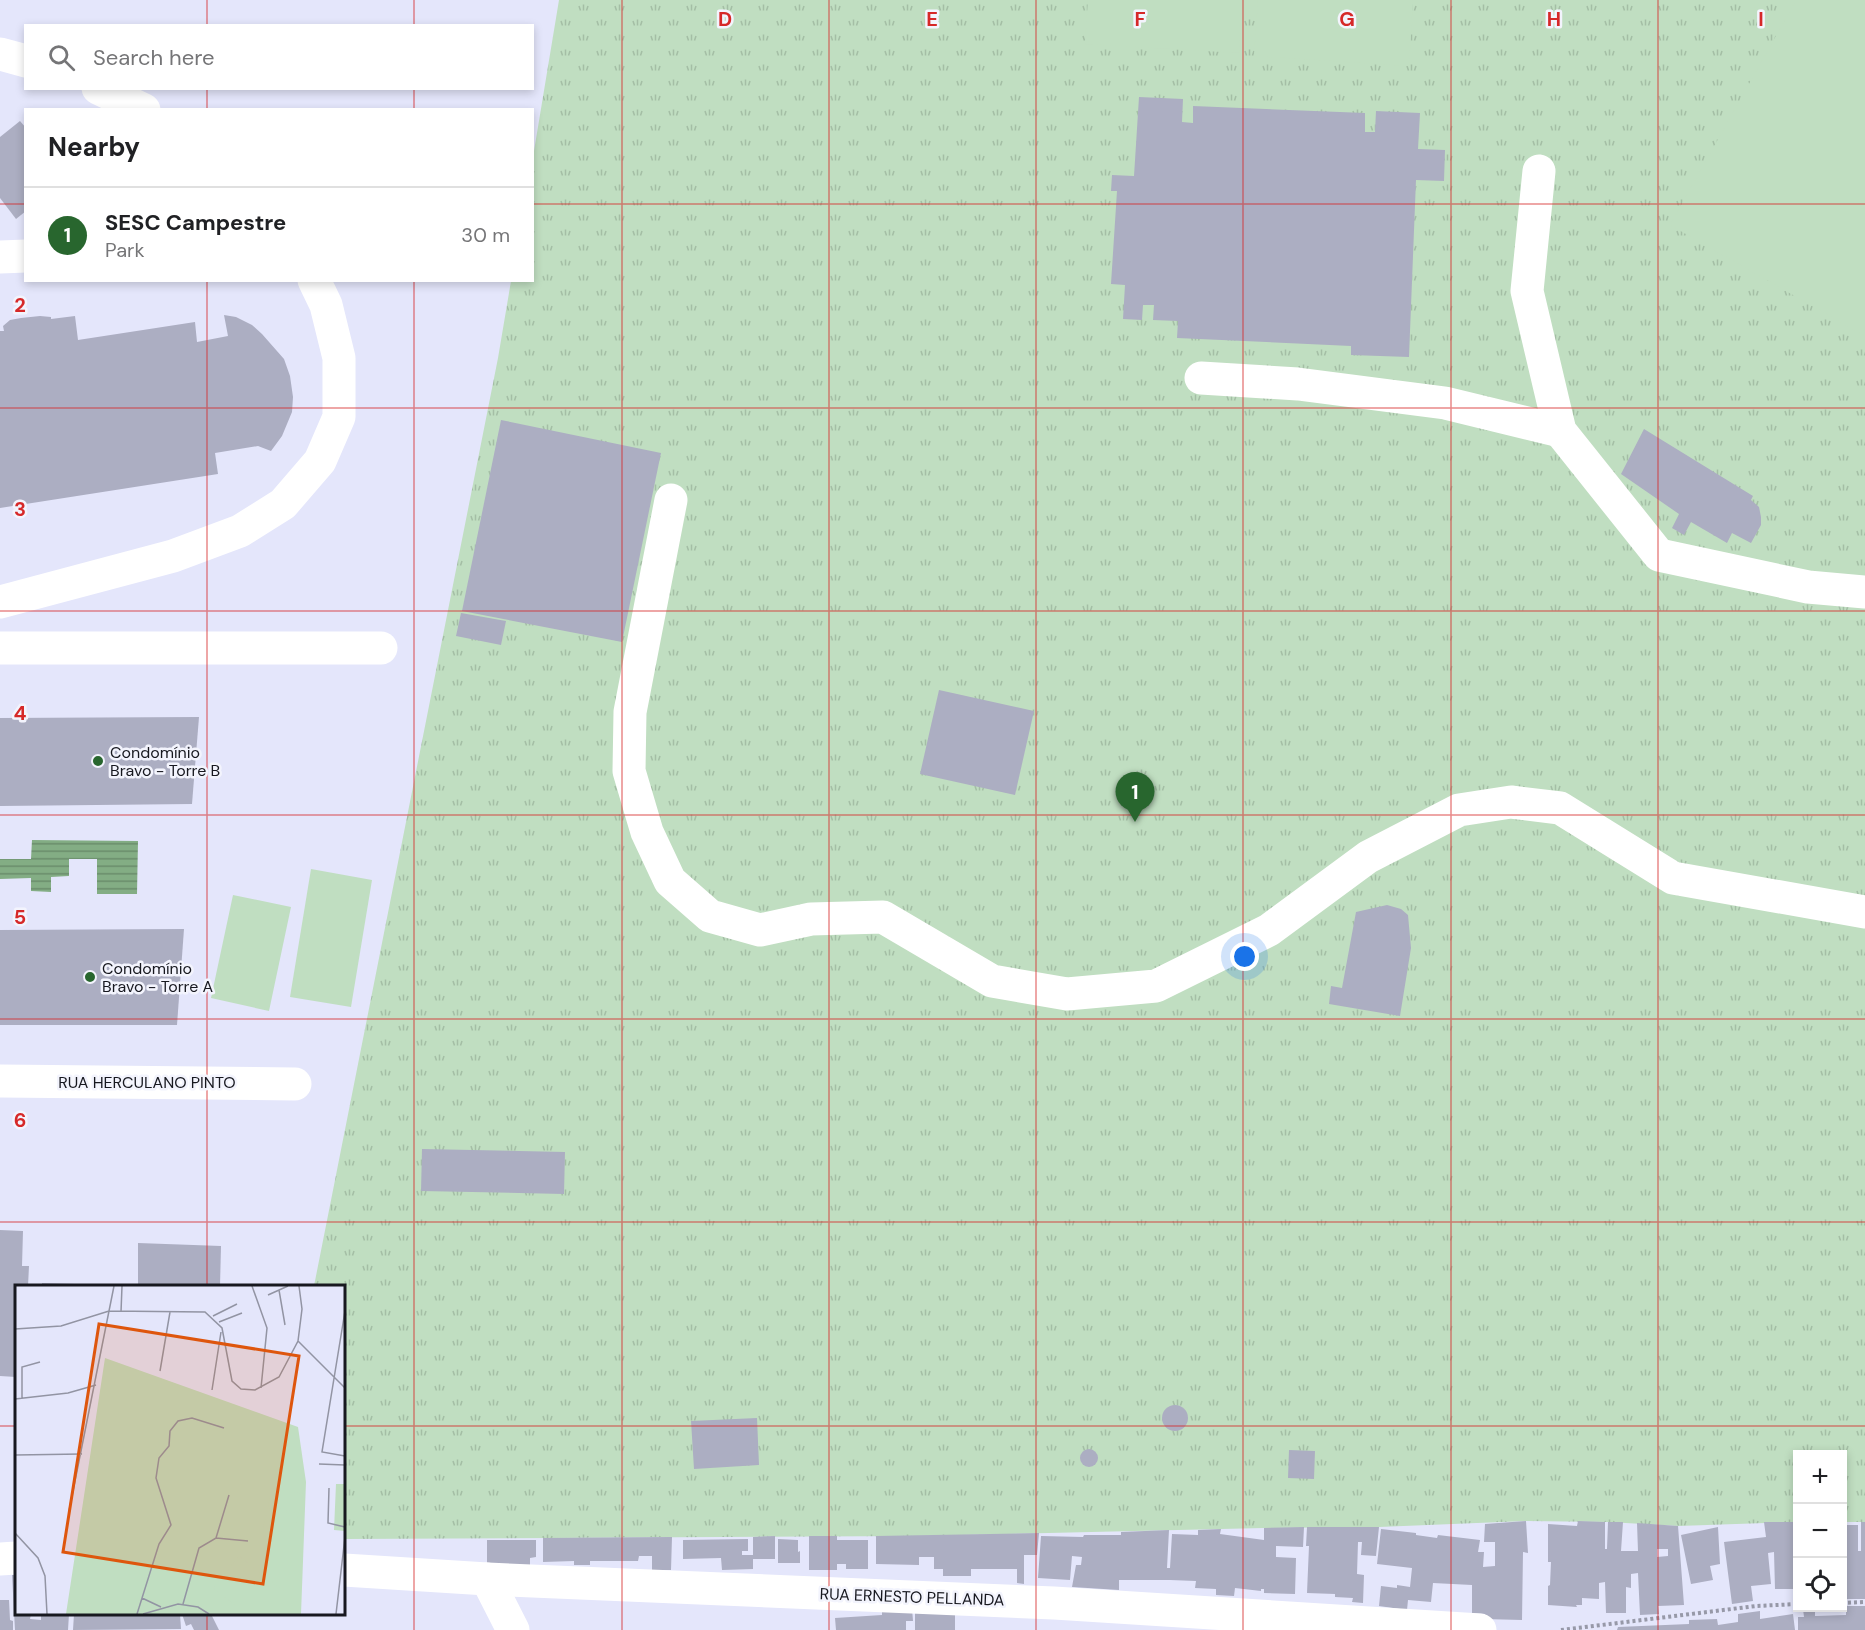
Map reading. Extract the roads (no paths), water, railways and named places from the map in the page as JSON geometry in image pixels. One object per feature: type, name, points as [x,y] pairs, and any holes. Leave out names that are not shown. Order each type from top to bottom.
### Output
[{"type":"street","points":[[0,54],[24,60]]},
{"type":"street","points":[[102,90],[140,108]]},
{"type":"street","points":[[1539,171],[1527,291],[1560,431],[1659,555],[1808,587],[1865,591]]},
{"type":"street","points":[[0,257],[24,256]]},
{"type":"street","points":[[0,602],[173,556],[240,531],[284,504],[320,461],[339,417],[339,358],[326,305],[315,282]]},
{"type":"street","points":[[1201,378],[1298,384],[1445,403],[1560,431]]},
{"type":"street","points":[[671,500],[630,712],[629,771],[647,832],[670,881],[710,916],[760,930],[811,919],[883,917],[992,981],[1067,994],[1156,986],[1269,930],[1368,857],[1459,810],[1511,802],[1560,808],[1673,878],[1865,912]]},
{"type":"street","points":[[0,648],[381,648]]},
{"type":"street","name":"RUA HERCULANO PINTO","points":[[0,1082],[295,1083]]},
{"type":"street","name":"RUA ERNESTO PELLANDA","points":[[345,1570],[1057,1616],[1480,1630]]},
{"type":"street","points":[[487,1579],[513,1630]]},
{"type":"place","name":"Condomínio Bravo - Torre B","points":[[98,761]]},
{"type":"place","name":"SESC Campestre","points":[[1135,822]]},
{"type":"place","name":"Condomínio Bravo - Torre A","points":[[90,977]]}]
